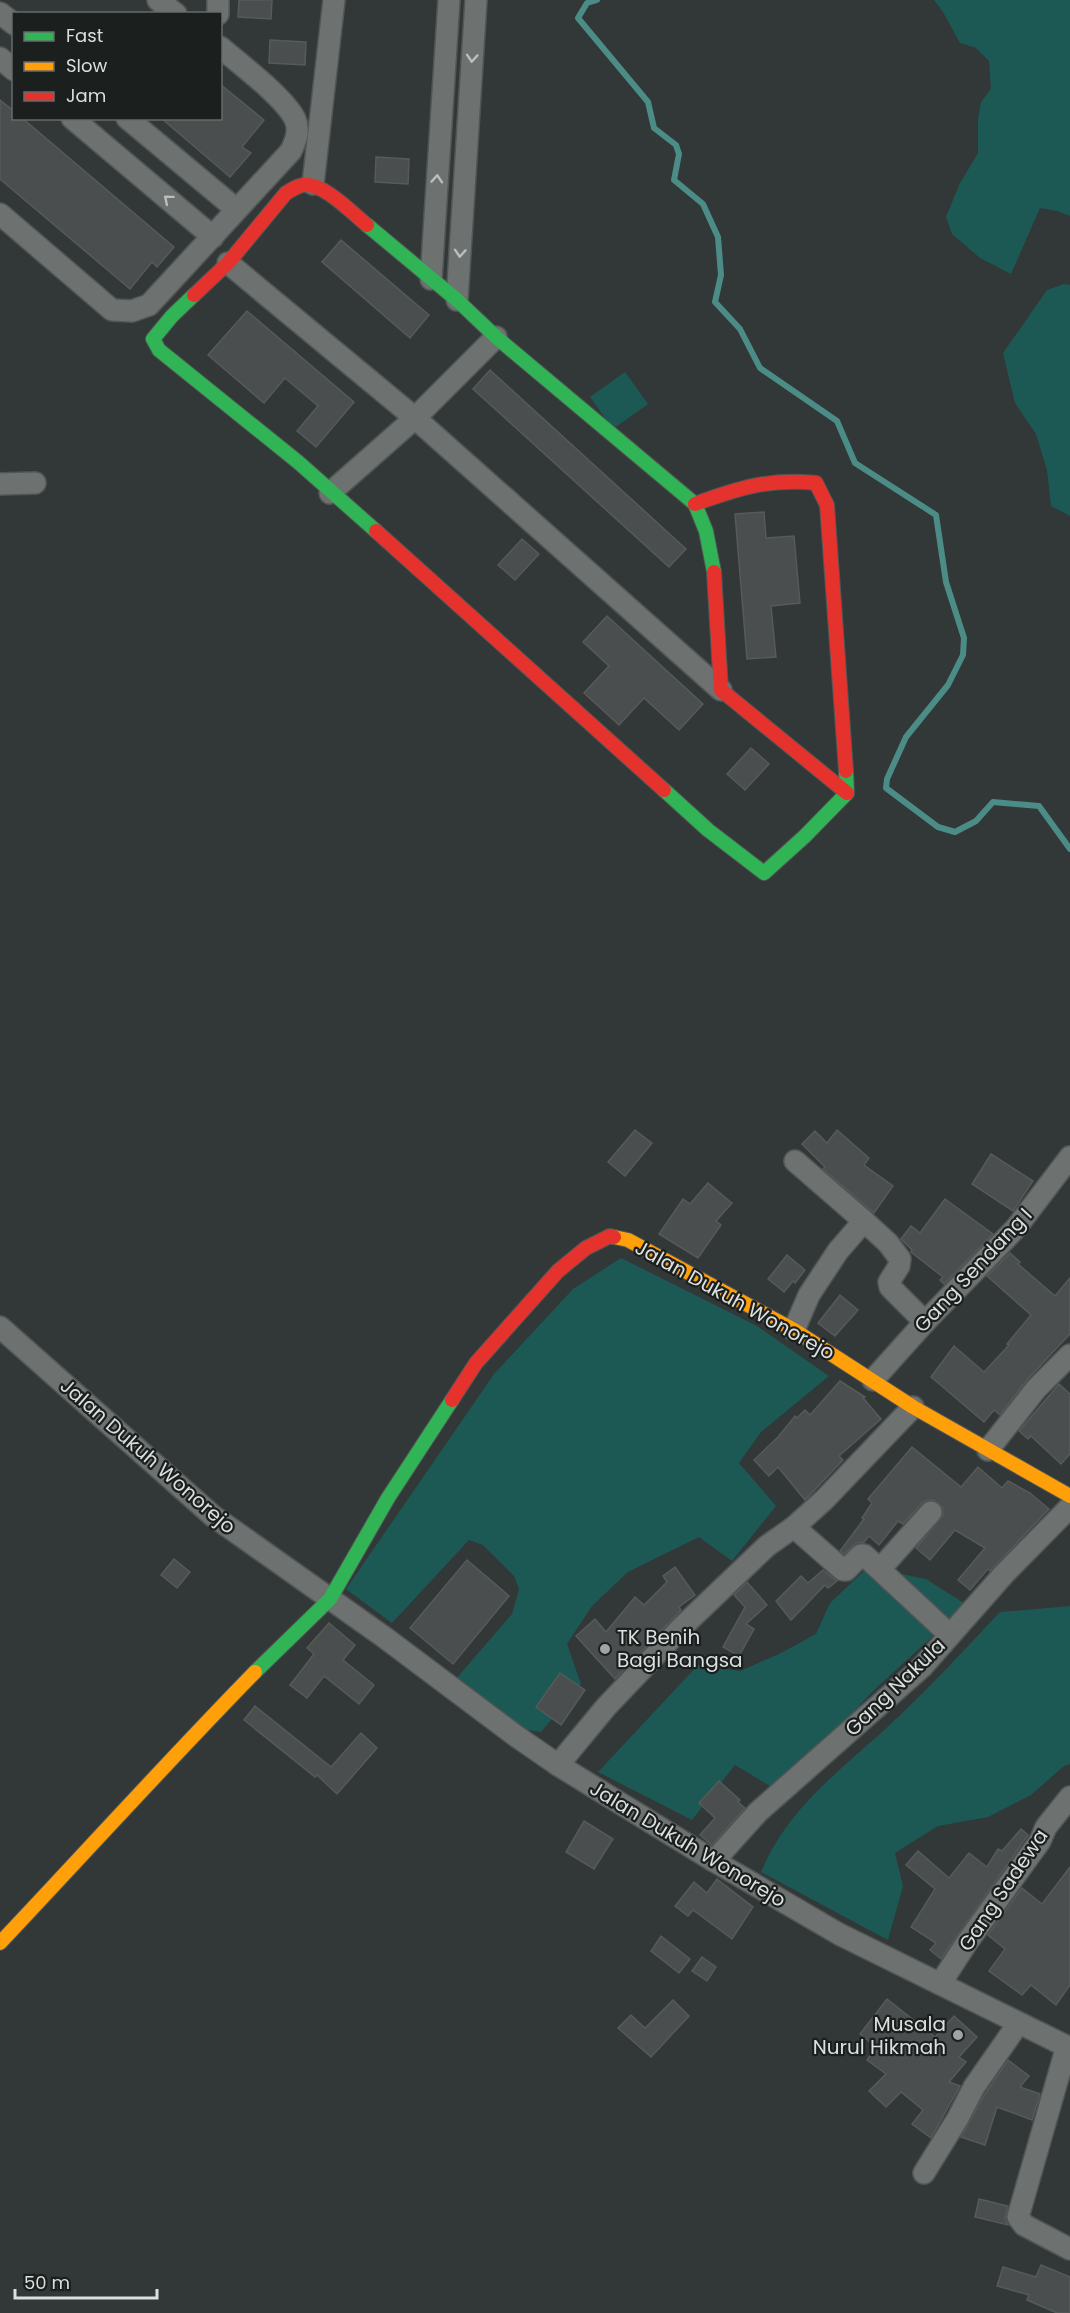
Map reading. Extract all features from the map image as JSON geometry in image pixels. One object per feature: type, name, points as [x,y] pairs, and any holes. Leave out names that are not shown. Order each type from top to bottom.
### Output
[{"type":"street","points":[[158,0],[173,12]]},
{"type":"street","points":[[313,184],[334,0]]},
{"type":"street","points":[[431,279],[449,0]]},
{"type":"street","points":[[457,300],[476,0]]},
{"type":"street","points":[[0,13],[12,22]]},
{"type":"street","points":[[0,214],[112,310],[132,311],[148,305],[291,151],[298,135],[295,120],[280,101],[222,49]]},
{"type":"street","points":[[0,58],[12,68]]},
{"type":"street","points":[[74,120],[213,237]]},
{"type":"street","points":[[129,120],[236,209]]},
{"type":"street","points":[[695,504],[752,483],[794,479],[816,483],[827,505],[847,793],[805,836],[764,873],[708,830],[574,707],[330,493],[298,462],[159,350],[153,339],[172,316],[228,263],[286,193],[298,184],[313,184],[327,192],[457,300],[495,337],[695,504],[706,531],[714,574],[721,690]]},
{"type":"street","points":[[228,263],[415,418],[721,690],[847,793]]},
{"type":"street","points":[[330,493],[415,418],[495,337]]},
{"type":"street","points":[[0,484],[35,483]]},
{"type":"street","name":"Gang Sendang I","points":[[873,1380],[1016,1228],[1070,1157]]},
{"type":"street","points":[[795,1161],[888,1243],[900,1259],[899,1266],[889,1282],[890,1287],[926,1322]]},
{"type":"street","points":[[794,1330],[809,1295],[838,1251],[864,1221]]},
{"type":"street","name":"Jalan Dukuh Wonorejo","points":[[330,1599],[388,1498],[477,1363],[558,1271],[586,1248],[610,1236],[628,1240],[794,1330],[913,1407],[1070,1496]]},
{"type":"street","name":"Jalan Dukuh Wonorejo","points":[[0,1327],[213,1516],[384,1637],[558,1765],[714,1861],[840,1934],[1018,2024],[1069,2047]]},
{"type":"street","points":[[988,1450],[1036,1389],[1070,1355]]},
{"type":"street","points":[[558,1765],[606,1707],[682,1627],[767,1546],[794,1527],[824,1500],[913,1407]]},
{"type":"street","name":"Gang Nakula","points":[[714,1861],[758,1812],[922,1667],[1004,1574],[1070,1507]]},
{"type":"street","points":[[880,1569],[931,1512]]},
{"type":"street","points":[[794,1527],[843,1570],[864,1555],[950,1635]]},
{"type":"street","points":[[0,1943],[118,1819],[198,1730],[291,1635],[330,1599]]},
{"type":"street","name":"Gang Sadewa","points":[[940,1984],[974,1932],[1040,1841],[1046,1827],[1070,1797]]},
{"type":"street","points":[[924,2173],[974,2087],[1018,2024]]},
{"type":"street","points":[[1069,2047],[1018,2217],[1024,2225],[1070,2249]]},
{"type":"shaded area","points":[[934,0],[1070,0],[1070,216],[1040,208],[1011,274],[980,258],[952,234],[946,217],[960,183],[978,153],[978,119],[981,102],[991,89],[989,61],[976,48],[960,43]]},
{"type":"shaded area","points":[[1064,284],[1070,285],[1070,516],[1051,506],[1047,470],[1036,434],[1015,403],[1003,353],[1047,290]]},
{"type":"shaded area","points":[[625,372],[648,404],[613,429],[590,397]]},
{"type":"shaded area","points":[[621,1258],[757,1326],[829,1376],[761,1432],[739,1463],[776,1506],[732,1561],[699,1537],[628,1572],[592,1606],[567,1644],[581,1684],[541,1732],[520,1729],[455,1680],[512,1614],[519,1589],[514,1576],[483,1545],[469,1540],[392,1623],[346,1589],[494,1374],[573,1289]]},
{"type":"shaded area","points":[[868,1567],[926,1579],[967,1605],[874,1690],[830,1737],[770,1786],[735,1765],[692,1820],[598,1772],[698,1665],[740,1671],[816,1634],[830,1603]]},
{"type":"shaded area","points":[[1070,1606],[1070,1764],[1064,1766],[1031,1795],[988,1817],[938,1826],[895,1853],[903,1886],[888,1940],[761,1872],[773,1848],[802,1807],[909,1707],[1000,1612]]},
{"type":"building","points":[[239,0],[272,0],[271,19],[238,17]]},
{"type":"building","points":[[270,40],[306,42],[305,65],[269,63]]},
{"type":"building","points":[[222,86],[264,120],[242,147],[251,153],[230,177],[163,120],[222,120]]},
{"type":"building","points":[[0,100],[12,109],[12,120],[24,120],[174,247],[157,267],[152,262],[130,289],[0,179]]},
{"type":"building","points":[[376,157],[409,159],[408,184],[375,182]]},
{"type":"building","points":[[341,240],[429,315],[410,338],[322,262]]},
{"type":"building","points":[[247,311],[354,402],[316,447],[297,431],[318,406],[285,378],[264,403],[208,355]]},
{"type":"building","points":[[490,370],[686,549],[669,567],[473,389]]},
{"type":"building","points":[[764,512],[766,538],[794,536],[800,603],[771,606],[776,657],[747,659],[735,514]]},
{"type":"building","points":[[522,539],[539,554],[515,580],[498,565]]},
{"type":"building","points":[[607,616],[703,704],[679,730],[644,698],[619,725],[584,693],[609,666],[583,642]]},
{"type":"building","points":[[751,748],[769,764],[745,790],[727,774]]},
{"type":"building","points":[[635,1130],[652,1143],[625,1176],[608,1162]]},
{"type":"building","points":[[837,1130],[869,1158],[864,1165],[893,1186],[874,1213],[823,1169],[825,1167],[802,1144],[815,1131],[827,1143]]},
{"type":"building","points":[[991,1154],[1033,1181],[1013,1211],[972,1184]]},
{"type":"building","points":[[708,1183],[732,1203],[716,1221],[721,1225],[698,1258],[659,1234],[683,1199],[690,1204]]},
{"type":"building","points":[[945,1199],[993,1234],[944,1284],[940,1280],[943,1277],[911,1252],[912,1250],[901,1239],[911,1226],[920,1233]]},
{"type":"building","points":[[1010,1253],[1020,1262],[1018,1264],[1055,1296],[1070,1278],[1070,1334],[1026,1381],[1000,1415],[994,1410],[984,1422],[931,1377],[954,1346],[984,1372],[1009,1345],[1007,1344],[1031,1315],[987,1276]]},
{"type":"building","points":[[787,1255],[805,1270],[784,1292],[768,1279]]},
{"type":"building","points":[[840,1295],[858,1310],[835,1336],[818,1323]]},
{"type":"building","points":[[840,1381],[865,1397],[863,1398],[881,1419],[839,1456],[843,1460],[805,1500],[778,1467],[769,1476],[754,1460],[778,1437],[795,1416],[797,1418],[805,1410],[810,1415]]},
{"type":"building","points":[[1059,1384],[1070,1394],[1070,1454],[1061,1464],[1031,1436],[1028,1439],[1019,1431]]},
{"type":"building","points":[[912,1447],[961,1487],[978,1467],[1002,1488],[1008,1481],[1030,1493],[1049,1509],[970,1590],[958,1580],[985,1548],[955,1530],[930,1560],[916,1548],[943,1515],[943,1508],[934,1500],[922,1503],[903,1524],[898,1521],[879,1545],[869,1536],[864,1542],[856,1543],[844,1554],[840,1551],[864,1519],[862,1518],[872,1503],[868,1499]]},
{"type":"building","points":[[174,1559],[190,1572],[177,1588],[161,1575]]},
{"type":"building","points":[[467,1560],[509,1596],[453,1664],[410,1628]]},
{"type":"building","points":[[675,1567],[695,1595],[679,1607],[681,1610],[615,1679],[576,1636],[595,1619],[606,1632],[635,1597],[644,1605],[667,1582],[663,1576]]},
{"type":"building","points":[[823,1570],[837,1581],[828,1588],[825,1585],[791,1620],[776,1601],[801,1576],[808,1583]]},
{"type":"building","points":[[747,1582],[767,1605],[746,1624],[754,1629],[739,1656],[723,1647],[745,1607],[734,1595]]},
{"type":"building","points":[[329,1623],[355,1645],[343,1660],[374,1685],[359,1704],[324,1676],[307,1698],[290,1685],[314,1654],[307,1648]]},
{"type":"building","points":[[560,1673],[585,1690],[561,1725],[536,1707]]},
{"type":"building","points":[[255,1706],[331,1767],[361,1733],[377,1748],[337,1794],[317,1775],[315,1777],[244,1720]]},
{"type":"building","points":[[719,1781],[740,1800],[738,1802],[745,1808],[712,1845],[700,1835],[715,1818],[699,1803]]},
{"type":"building","points":[[584,1821],[613,1839],[594,1869],[566,1852]]},
{"type":"building","points":[[1021,1829],[1028,1835],[941,1959],[930,1950],[936,1943],[911,1927],[935,1889],[906,1865],[918,1851],[949,1878],[969,1853],[987,1867],[998,1849],[1002,1851]]},
{"type":"building","points":[[1070,1867],[1070,1985],[1056,2005],[1031,1985],[1022,1995],[989,1971],[1005,1949],[988,1935],[1022,1888],[1042,1904]]},
{"type":"building","points":[[717,1879],[753,1907],[732,1939],[693,1910],[688,1916],[675,1906],[694,1882],[707,1893]]},
{"type":"building","points":[[661,1936],[690,1959],[679,1973],[651,1951]]},
{"type":"building","points":[[702,1957],[716,1967],[707,1981],[692,1971]]},
{"type":"building","points":[[887,1999],[935,2037],[954,2016],[977,2037],[959,2057],[966,2062],[949,2082],[960,2086],[931,2138],[912,2124],[923,2110],[901,2092],[886,2107],[869,2091],[886,2074],[867,2060],[876,2047],[860,2034]]},
{"type":"building","points":[[673,2000],[689,2016],[651,2057],[618,2028],[631,2015],[645,2028]]},
{"type":"building","points":[[1008,2060],[1029,2076],[1020,2087],[1040,2094],[1032,2120],[997,2107],[985,2145],[961,2137],[985,2094]]},
{"type":"building","points":[[979,2199],[1008,2206],[1005,2219],[1008,2225],[975,2217]]},
{"type":"building","points":[[1041,2265],[1070,2277],[1070,2313],[1057,2313],[1027,2300],[1029,2295],[997,2286],[1003,2267],[1036,2277]]},
{"type":"waterway","points":[[597,0],[587,3],[578,18],[648,102],[654,128],[676,145],[679,154],[674,180],[703,204],[718,237],[721,275],[715,302],[740,329],[760,368],[837,421],[855,463],[936,515],[946,582],[964,638],[963,655],[948,685],[906,737],[887,779],[886,788],[938,827],[955,832],[976,821],[993,802],[1039,806],[1070,849]]},
{"type":"traffic: fast","points":[[367,225],[695,504],[706,531],[714,572]]},
{"type":"traffic: fast","points":[[194,295],[153,339],[159,350],[298,462],[376,531]]},
{"type":"traffic: fast","points":[[664,790],[708,830],[764,873],[805,836],[847,793],[846,771]]},
{"type":"traffic: fast","points":[[255,1672],[330,1599],[388,1498],[452,1400]]},
{"type":"traffic: slow","points":[[614,1237],[628,1240],[794,1330],[913,1407],[1070,1496]]},
{"type":"traffic: slow","points":[[0,1943],[255,1672]]},
{"type":"traffic: jam","points":[[194,295],[228,263],[286,193],[299,186],[311,185],[328,193],[367,225]]},
{"type":"traffic: jam","points":[[695,504],[726,493],[769,483],[816,483],[827,505],[846,771]]},
{"type":"traffic: jam","points":[[376,531],[664,790]]},
{"type":"traffic: jam","points":[[714,572],[721,690],[847,793]]},
{"type":"traffic: jam","points":[[452,1400],[476,1363],[558,1271],[586,1248],[610,1236],[614,1237]]},
{"type":"place","name":"TK Benih Bagi Bangsa","points":[[605,1649]]},
{"type":"place","name":"Musala Nurul Hikmah","points":[[958,2035]]}]
